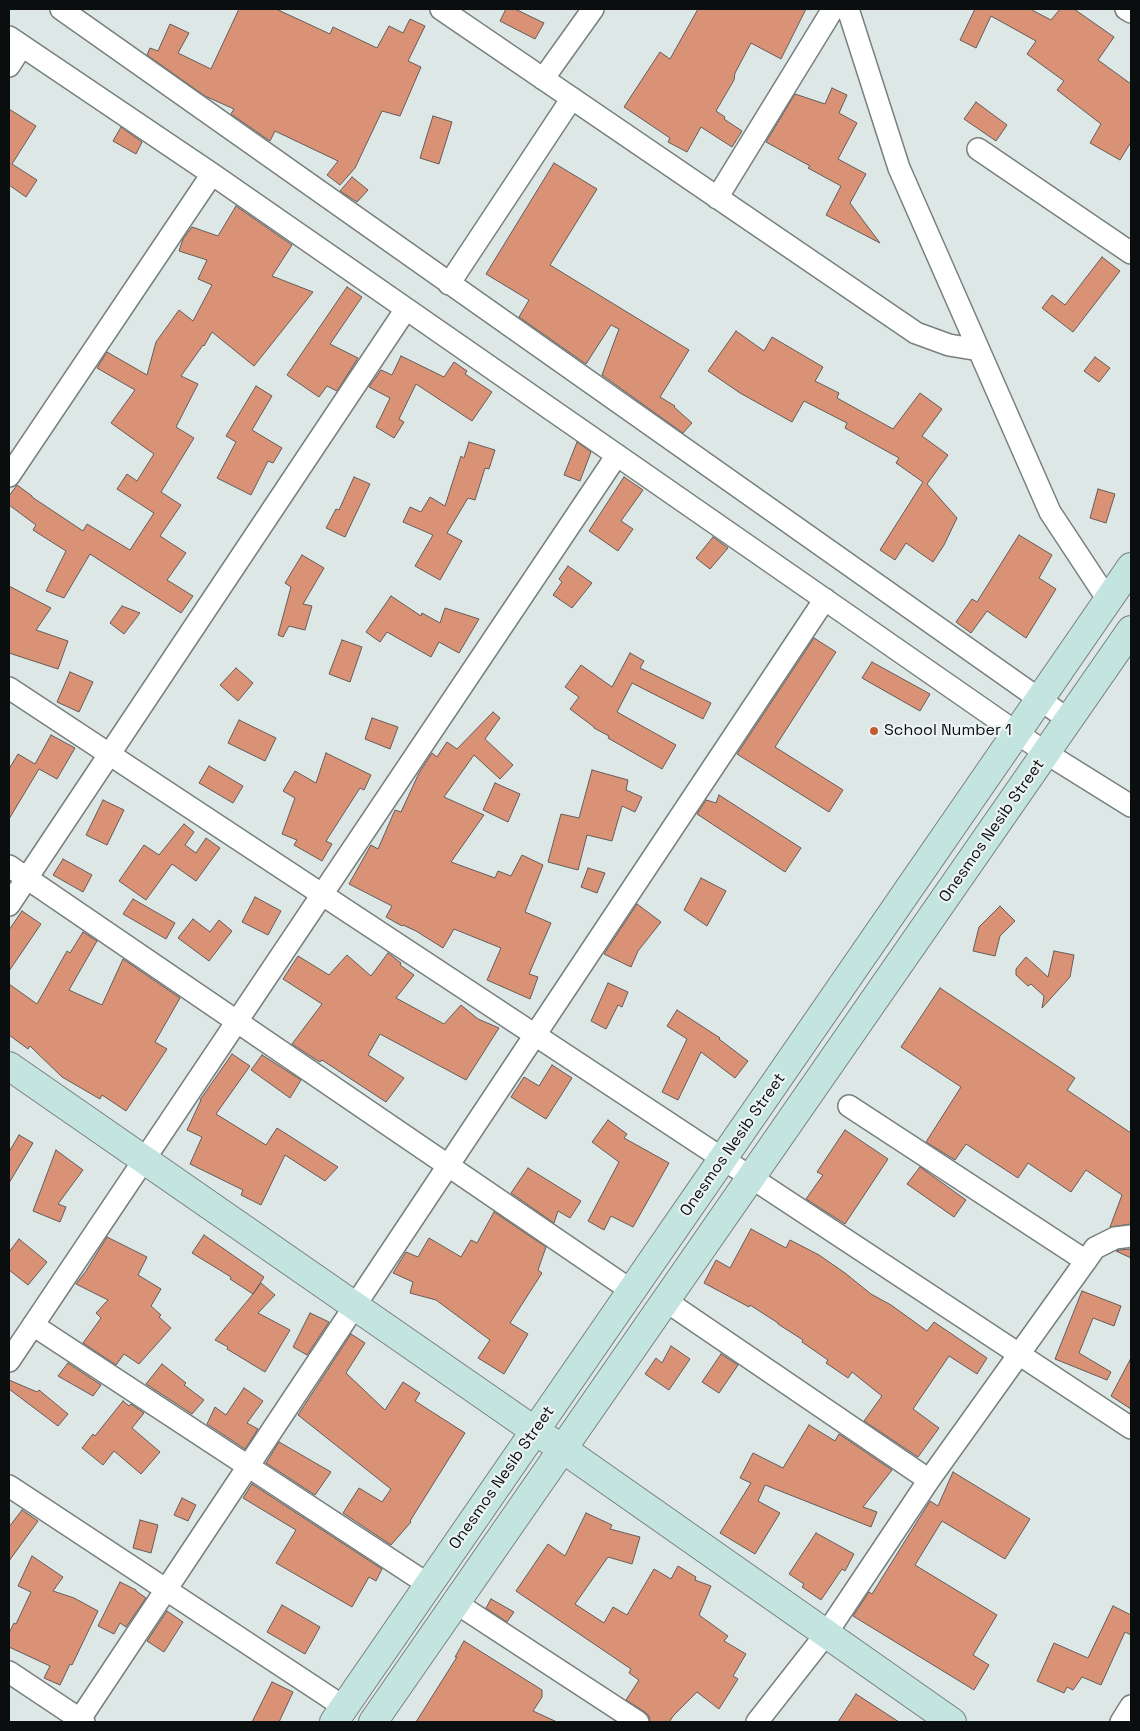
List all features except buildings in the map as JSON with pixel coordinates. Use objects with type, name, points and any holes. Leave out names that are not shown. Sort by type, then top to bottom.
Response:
[{"type":"street","points":[[61,9],[1069,720]]},
{"type":"street","points":[[441,9],[916,334],[949,345],[979,350]]},
{"type":"street","points":[[543,79],[593,9]]},
{"type":"street","points":[[717,198],[833,9]]},
{"type":"street","points":[[848,9],[898,168],[1050,512],[1108,600]]},
{"type":"street","points":[[1126,9],[1131,12]]},
{"type":"street","points":[[9,66],[16,41],[212,174],[1046,753],[1131,806]]},
{"type":"street","points":[[450,284],[572,98]]},
{"type":"street","points":[[978,149],[1131,253]]},
{"type":"street","points":[[9,476],[212,174]]},
{"type":"street","points":[[9,905],[406,309]]},
{"type":"street","points":[[9,1361],[617,455]]},
{"type":"street","name":"Onesmos Nesib Street","points":[[339,1715],[1131,567]]},
{"type":"street","points":[[9,1672],[82,1721],[165,1590],[824,599]]},
{"type":"street","name":"Onesmos Nesib Street","points":[[373,1722],[1131,630]]},
{"type":"street","points":[[9,688],[1131,1428]]},
{"type":"street","points":[[9,866],[632,1291]]},
{"type":"street","points":[[9,1066],[563,1449],[952,1722]]},
{"type":"street","points":[[849,1106],[1086,1261]]},
{"type":"street","points":[[757,1722],[826,1634],[929,1480],[1095,1248],[1115,1238],[1131,1236]]},
{"type":"street","points":[[666,1301],[929,1480]]},
{"type":"street","points":[[33,1325],[429,1585]]},
{"type":"street","points":[[9,1486],[165,1590],[339,1715]]},
{"type":"street","points":[[456,1603],[638,1722]]},
{"type":"street","points":[[1121,1722],[1131,1706]]},
{"type":"place","name":"School Number 1","points":[[874,731]]}]
